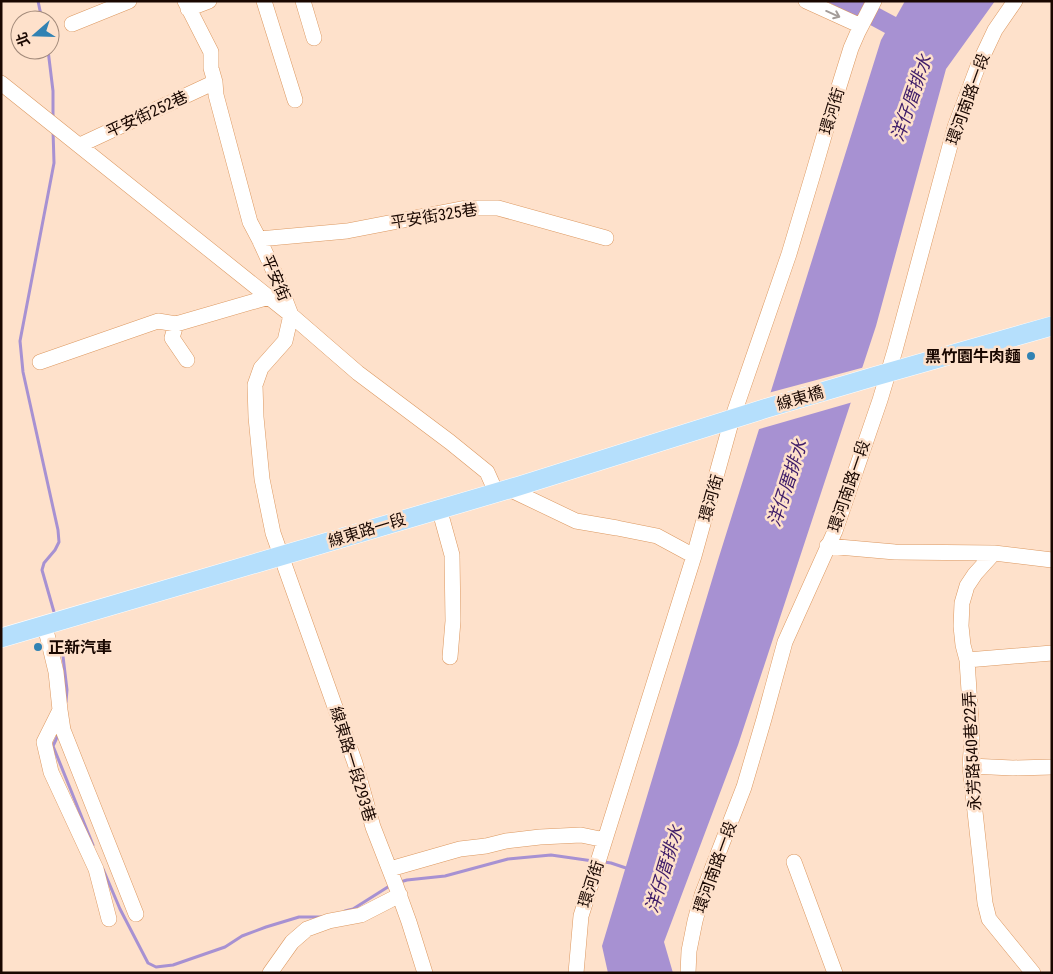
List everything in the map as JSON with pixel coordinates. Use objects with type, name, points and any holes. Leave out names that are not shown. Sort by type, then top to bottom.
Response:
[{"type":"main road","points":[[888,372],[1052,326]]},
{"type":"main road","name":"線東橋","points":[[732,419],[888,372]]},
{"type":"main road","name":"線東路一段","points":[[1,638],[502,490],[732,419]]},
{"type":"street","points":[[72,24],[129,1]]},
{"type":"street","points":[[187,5],[209,1]]},
{"type":"street","points":[[264,1],[295,100]]},
{"type":"street","points":[[303,1],[314,38]]},
{"type":"street","points":[[806,1],[861,26]]},
{"type":"street","name":"環河街","points":[[576,973],[581,916],[694,556],[732,419],[789,254],[851,48],[874,1]]},
{"type":"street","name":"環河南路一段","points":[[688,973],[693,928],[702,895],[744,787],[785,642],[835,531],[880,400],[956,127],[978,66],[995,30],[1015,1]]},
{"type":"street","name":"平安街","points":[[187,5],[211,52],[216,95],[250,222],[283,291],[291,315],[285,341],[261,368],[255,385],[262,479],[273,533],[281,556]]},
{"type":"street","points":[[1,82],[269,297],[358,373],[487,472],[502,490],[576,522],[657,536],[694,556]]},
{"type":"street","name":"平安街252巷","points":[[80,145],[215,82]]},
{"type":"street","name":"平安街325巷","points":[[259,238],[347,231],[466,208],[498,208],[606,238]]},
{"type":"street","points":[[40,362],[158,320],[176,324],[269,297]]},
{"type":"street","points":[[176,324],[172,338],[187,360]]},
{"type":"street","points":[[439,508],[452,555],[453,621],[450,657]]},
{"type":"street","points":[[827,546],[895,552],[994,554],[1052,560]]},
{"type":"street","name":"永芳路540巷22弄","points":[[994,554],[975,574],[967,586],[962,603],[961,626],[963,645],[968,660],[972,737],[970,766],[985,903],[989,919],[1033,973]]},
{"type":"street","name":"線東路一段293巷","points":[[281,556],[355,763],[372,826],[410,922],[424,973]]},
{"type":"street","points":[[45,626],[56,672],[63,730],[136,914]]},
{"type":"street","points":[[968,660],[1052,653]]},
{"type":"street","points":[[60,710],[44,742],[51,772],[96,870],[109,920]]},
{"type":"street","points":[[970,766],[1052,767]]},
{"type":"street","points":[[390,869],[460,849],[506,841],[581,835],[605,840]]},
{"type":"street","points":[[794,862],[835,973]]},
{"type":"street","points":[[270,973],[292,942],[307,929],[329,921],[361,915],[398,890]]},
{"type":"water","name":"洋仔厝排水","points":[[826,1],[866,1],[896,17],[905,1],[995,1],[946,69],[876,326],[738,745],[664,942],[673,973],[608,973],[602,946],[718,560],[881,40],[885,33]]},
{"type":"pier","points":[[865,367],[853,402],[756,430],[768,393]]},
{"type":"waterway","points":[[38,1],[40,10]]},
{"type":"waterway","points":[[49,60],[53,91],[53,119]]},
{"type":"waterway","points":[[53,130],[54,163],[20,341],[23,372],[58,530],[59,542],[44,563],[42,570],[54,612]]},
{"type":"waterway","points":[[62,648],[67,690],[66,702]]},
{"type":"waterway","points":[[59,733],[53,746],[93,845]]},
{"type":"waterway","points":[[400,882],[445,876],[508,859],[551,855],[593,861]]},
{"type":"waterway","points":[[604,862],[629,869]]},
{"type":"waterway","points":[[103,869],[120,909],[148,963],[156,967],[173,965],[225,947],[242,936],[299,917],[322,917]]},
{"type":"waterway","points":[[345,911],[353,909],[391,885]]},
{"type":"place","name":"黑竹園牛肉麵","points":[[1031,356]]},
{"type":"place","name":"正新汽車","points":[[38,647]]}]
